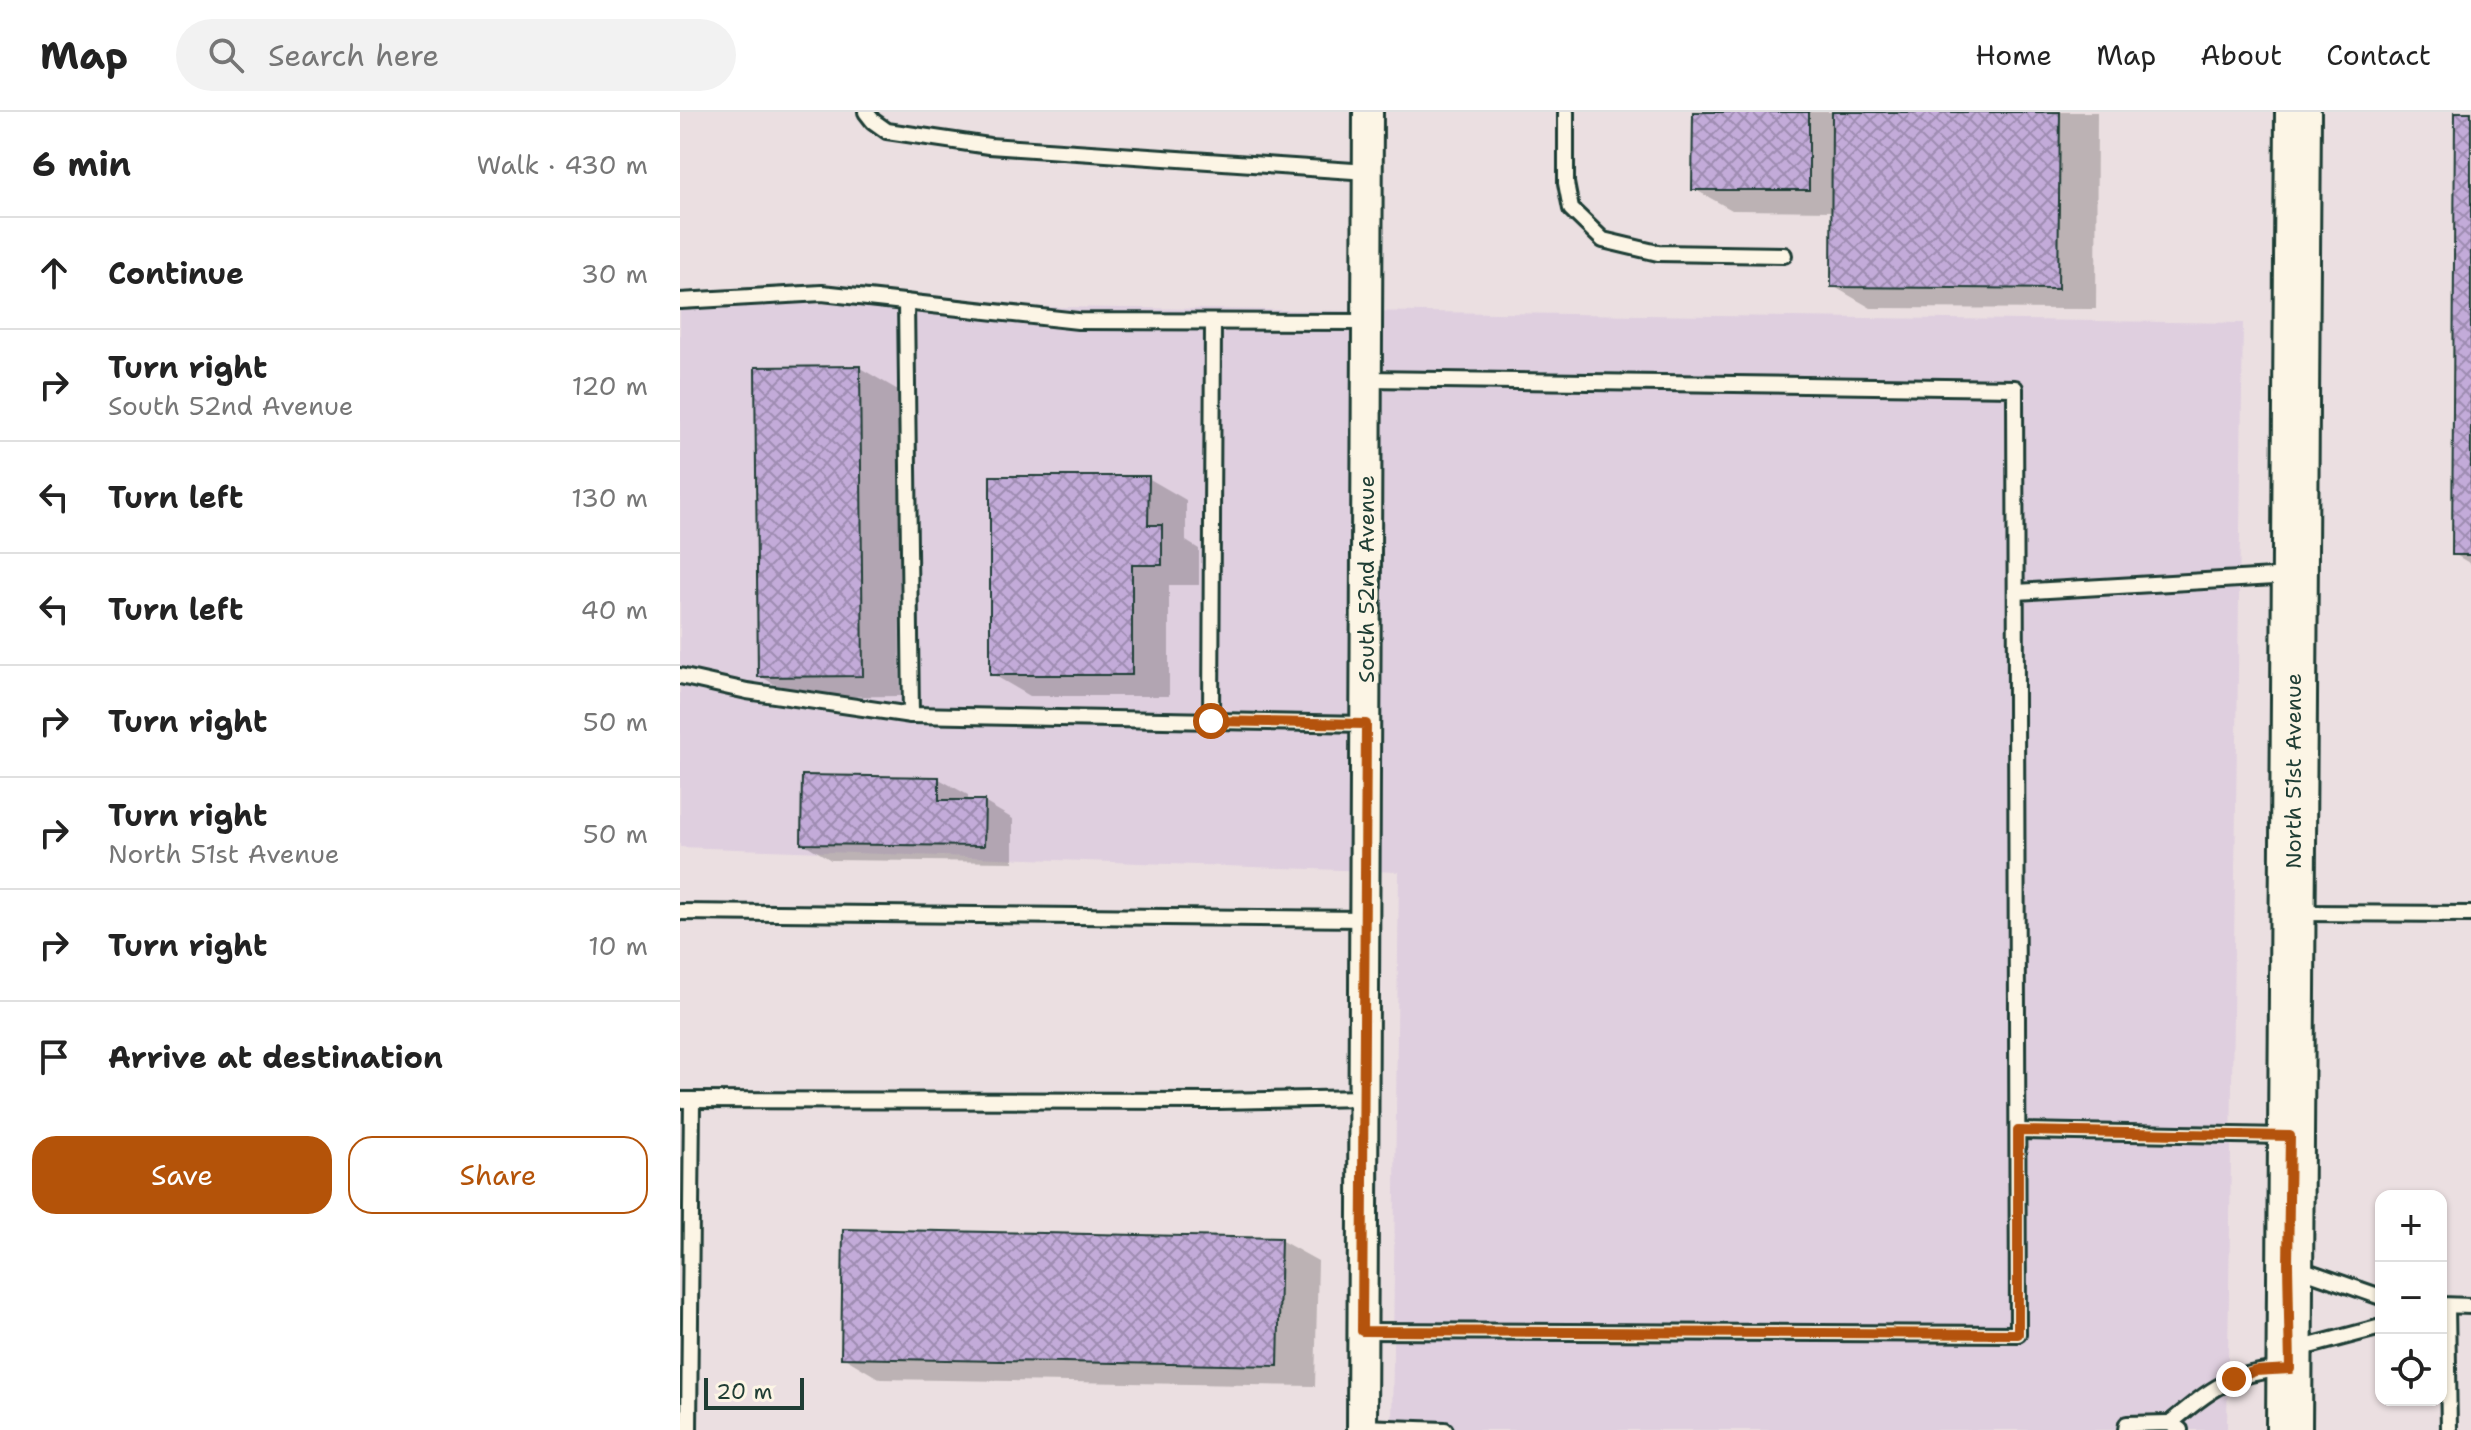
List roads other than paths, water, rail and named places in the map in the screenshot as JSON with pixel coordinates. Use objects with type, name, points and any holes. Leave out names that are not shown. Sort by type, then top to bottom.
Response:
[{"type":"main road","name":"North 51st Avenue","points":[[2289,1430],[2298,112]]},
{"type":"street","name":"South 52nd Avenue","points":[[1362,1428],[1368,112]]},
{"type":"lane","points":[[866,112],[887,131],[989,146],[1368,172]]},
{"type":"lane","points":[[1566,112],[1566,183],[1571,209],[1603,240],[1658,253],[1784,255]]},
{"type":"lane","points":[[680,301],[822,293],[1078,321],[1367,322]]},
{"type":"lane","points":[[906,302],[911,715]]},
{"type":"lane","points":[[1211,721],[1213,322]]},
{"type":"lane","points":[[1362,1331],[2018,1334],[2015,388],[1367,379]]},
{"type":"lane","points":[[2016,592],[2295,576]]},
{"type":"lane","points":[[680,676],[747,691],[911,715],[1366,724]]},
{"type":"lane","points":[[680,912],[1365,919]]},
{"type":"lane","points":[[2292,913],[2471,914]]},
{"type":"lane","points":[[689,1430],[686,1100],[1217,1101],[1364,1098]]},
{"type":"lane","points":[[2018,1131],[2290,1136]]},
{"type":"lane","points":[[2288,1264],[2375,1295]]},
{"type":"lane","points":[[2447,1307],[2471,1306]]},
{"type":"lane","points":[[2126,1430],[2127,1424],[2175,1427],[2209,1390],[2375,1329]]},
{"type":"lane","points":[[2444,1334],[2449,1430]]},
{"type":"lane","points":[[1362,1428],[1445,1430]]}]
